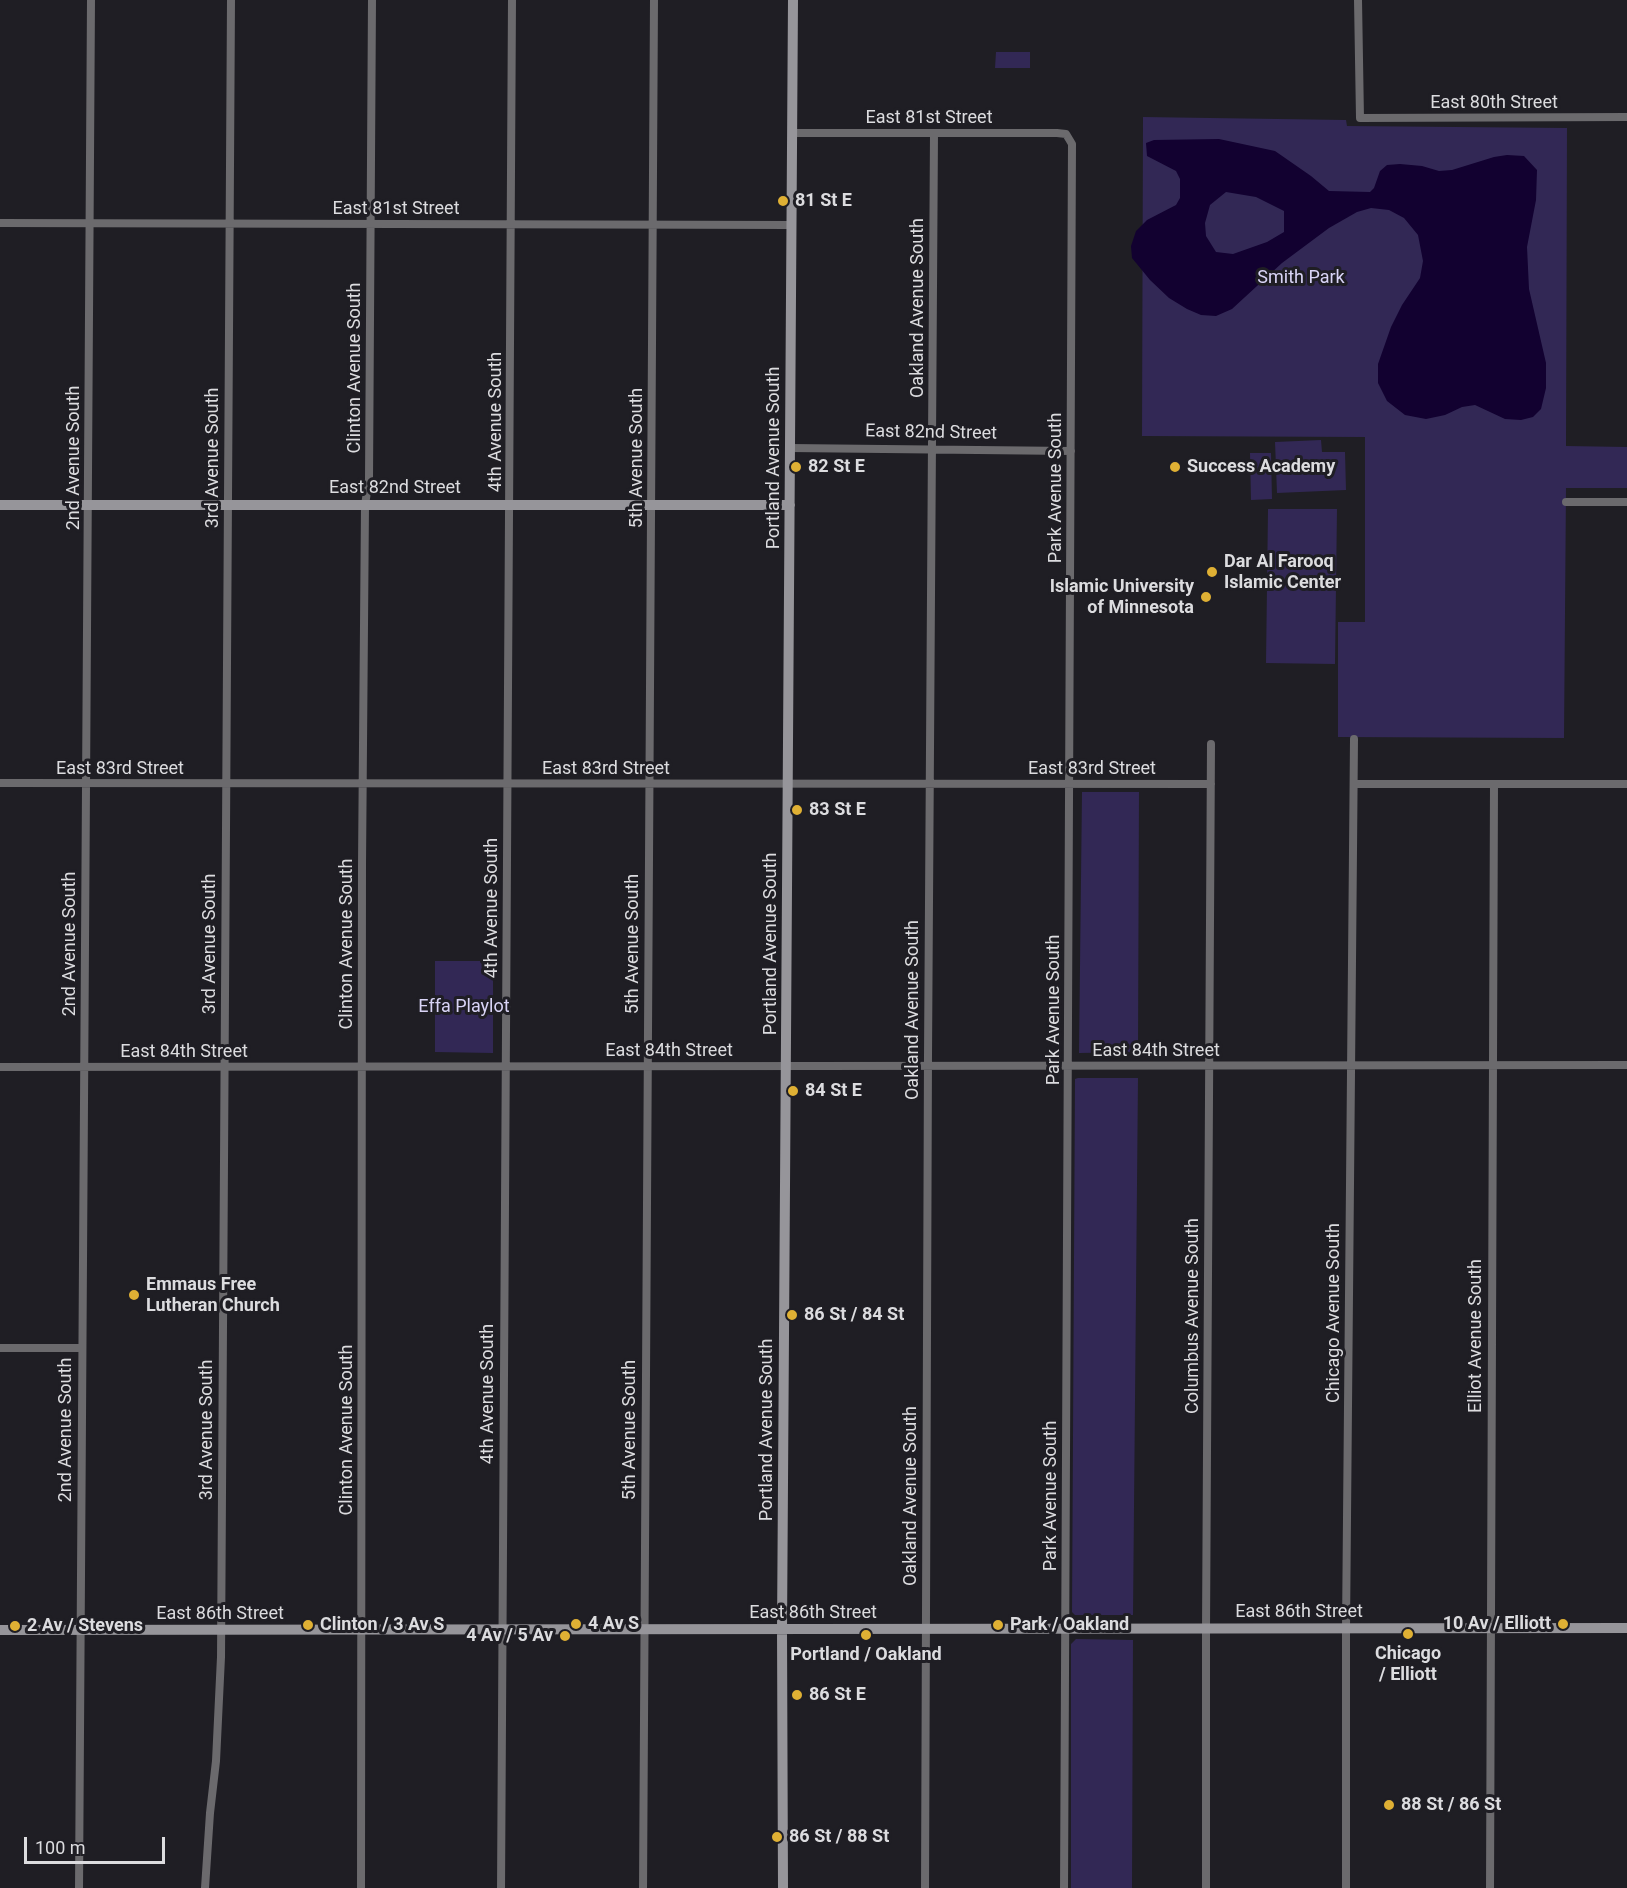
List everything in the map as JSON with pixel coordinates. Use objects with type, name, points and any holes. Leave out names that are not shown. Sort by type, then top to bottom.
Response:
[{"type":"street","name":"2nd Avenue South","points":[[79,1888],[91,0]]},
{"type":"street","name":"3rd Avenue South","points":[[205,1888],[219,1709],[221,1630],[231,0]]},
{"type":"street","name":"Clinton Avenue South","points":[[361,1888],[363,784],[365,505],[369,479],[372,0]]},
{"type":"street","name":"4th Avenue South","points":[[501,1888],[512,0]]},
{"type":"street","name":"5th Avenue South","points":[[643,1888],[654,0]]},
{"type":"street","name":"Portland Avenue South","points":[[783,1888],[782,1630],[793,0]]},
{"type":"street","name":"East 80th Street","points":[[1358,0],[1360,118],[1627,117]]},
{"type":"street","name":"East 81st Street","points":[[792,133],[1066,134]]},
{"type":"street","name":"Oakland Avenue South","points":[[925,1888],[934,133]]},
{"type":"street","name":"Park Avenue South","points":[[1064,1888],[1072,152],[1072,144],[1066,134]]},
{"type":"street","name":"East 81st Street","points":[[0,223],[791,225]]},
{"type":"street","name":"East 82nd Street","points":[[790,448],[1071,451]]},
{"type":"street","points":[[1566,502],[1627,502]]},
{"type":"street","name":"East 82nd Street","points":[[0,505],[790,505]]},
{"type":"street","name":"Chicago Avenue South","points":[[1346,1888],[1346,1629],[1354,739]]},
{"type":"street","name":"Columbus Avenue South","points":[[1206,1888],[1211,744]]},
{"type":"street","name":"East 83rd Street","points":[[0,783],[1212,784]]},
{"type":"street","points":[[1354,784],[1627,784]]},
{"type":"street","name":"Elliot Avenue South","points":[[1490,1888],[1494,784]]},
{"type":"street","name":"East 84th Street","points":[[0,1067],[1627,1065]]},
{"type":"street","points":[[0,1348],[82,1348]]},
{"type":"street","name":"East 86th Street","points":[[0,1630],[1627,1628]]},
{"type":"green space","points":[[996,52],[1030,52],[1030,68],[995,68]]},
{"type":"green space","name":"Smith Park","points":[[1143,117],[1346,120],[1347,126],[1567,128],[1566,446],[1627,447],[1627,488],[1566,488],[1564,738],[1338,737],[1338,622],[1365,622],[1365,437],[1142,436]]},
{"type":"green space","points":[[1321,440],[1322,452],[1345,452],[1346,490],[1277,493],[1275,442]]},
{"type":"green space","points":[[1250,453],[1271,453],[1272,499],[1251,500]]},
{"type":"green space","points":[[1268,509],[1337,509],[1335,664],[1266,663]]},
{"type":"green space","points":[[1082,792],[1139,792],[1138,1052],[1079,1053]]},
{"type":"green space","name":"Effa Playlot","points":[[435,961],[493,961],[493,1053],[435,1052]]},
{"type":"green space","points":[[1138,1078],[1133,1615],[1075,1615],[1072,1612],[1075,1079]]},
{"type":"green space","points":[[1076,1639],[1133,1640],[1132,1888],[1071,1888],[1071,1644]]},
{"type":"shaded area","points":[[1219,139],[1275,151],[1329,191],[1370,192],[1374,188],[1380,171],[1387,165],[1422,166],[1439,171],[1452,170],[1494,157],[1524,156],[1537,170],[1536,200],[1527,247],[1529,289],[1546,363],[1546,388],[1541,409],[1533,417],[1521,420],[1505,419],[1475,405],[1426,419],[1405,415],[1387,401],[1378,383],[1378,364],[1391,327],[1420,278],[1423,261],[1418,235],[1404,218],[1389,210],[1371,208],[1357,212],[1329,228],[1282,263],[1232,309],[1216,316],[1201,315],[1169,298],[1132,258],[1131,246],[1136,231],[1147,220],[1176,205],[1180,198],[1180,179],[1176,171],[1147,156],[1146,143],[1154,140]],"holes":[[[1226,192],[1256,197],[1284,211],[1284,232],[1267,242],[1233,254],[1216,252],[1206,236],[1205,223],[1210,205]]]},
{"type":"place","name":"81 St E","points":[[783,201]]},
{"type":"place","name":"82 St E","points":[[796,467]]},
{"type":"place","name":"Success Academy","points":[[1175,467]]},
{"type":"place","name":"Dar Al Farooq Islamic Center","points":[[1212,572]]},
{"type":"place","name":"Islamic University of Minnesota","points":[[1206,597]]},
{"type":"place","name":"83 St E","points":[[797,810]]},
{"type":"place","name":"84 St E","points":[[793,1091]]},
{"type":"place","name":"Emmaus Free Lutheran Church","points":[[134,1295]]},
{"type":"place","name":"86 St / 84 St","points":[[792,1315]]},
{"type":"place","name":"4 Av S","points":[[576,1624]]},
{"type":"place","name":"10 Av / Elliott","points":[[1563,1624]]},
{"type":"place","name":"Clinton / 3 Av S","points":[[308,1625]]},
{"type":"place","name":"Park / Oakland","points":[[998,1625]]},
{"type":"place","name":"2 Av / Stevens","points":[[15,1626]]},
{"type":"place","name":"Chicago / Elliott","points":[[1408,1634]]},
{"type":"place","name":"Portland / Oakland","points":[[866,1635]]},
{"type":"place","name":"4 Av / 5 Av","points":[[565,1636]]},
{"type":"place","name":"86 St E","points":[[797,1695]]},
{"type":"place","name":"88 St / 86 St","points":[[1389,1805]]},
{"type":"place","name":"86 St / 88 St","points":[[777,1837]]}]
